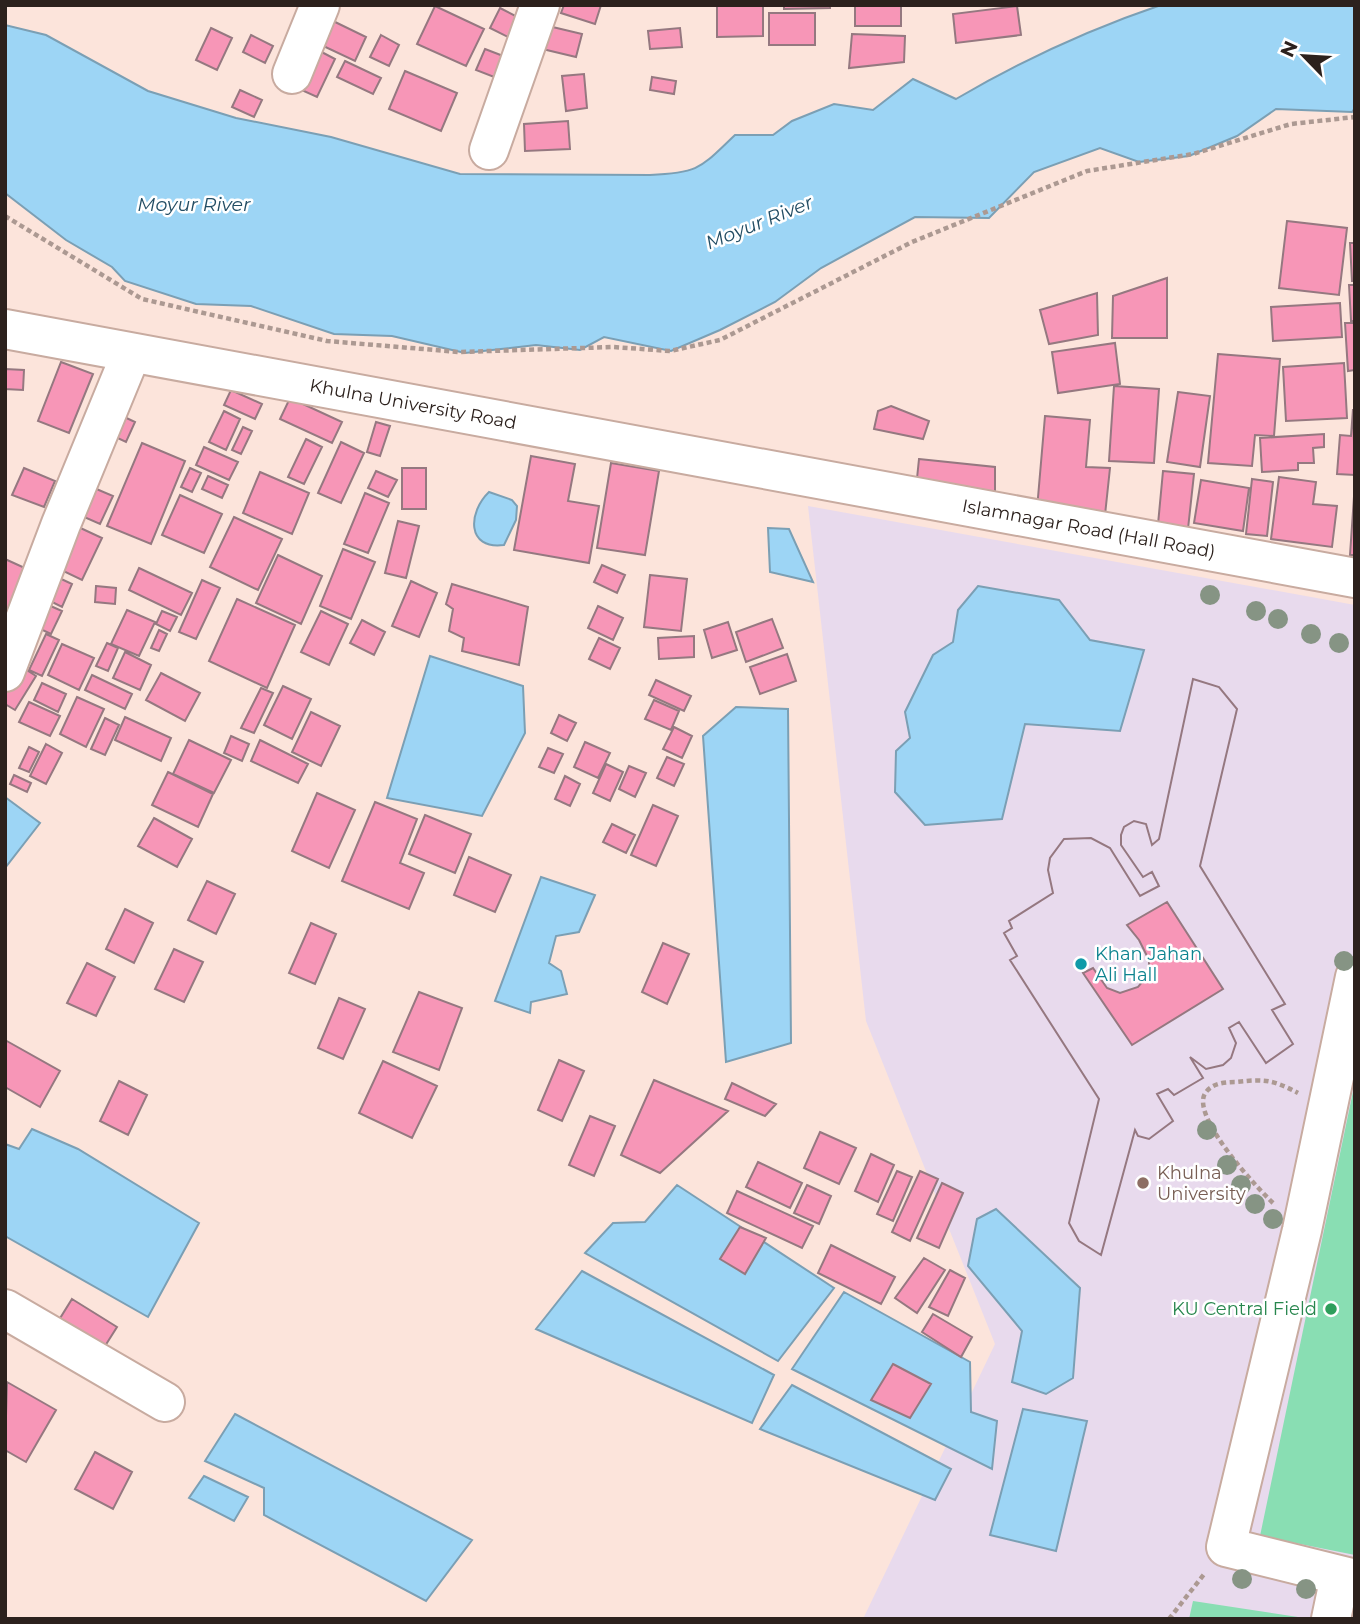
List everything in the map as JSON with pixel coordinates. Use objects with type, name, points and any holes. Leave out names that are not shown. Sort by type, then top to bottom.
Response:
[{"type":"street","points":[[292,74],[320,5]]},
{"type":"street","points":[[488,150],[540,5]]},
{"type":"street","name":"Khulna University Road","points":[[5,329],[822,479]]},
{"type":"street","points":[[5,672],[61,524],[131,354]]},
{"type":"street","name":"Islamnagar Road (Hall Road)","points":[[822,479],[1355,578]]},
{"type":"street","points":[[1331,1619],[1348,1578],[1226,1547],[1301,1230],[1355,977]]},
{"type":"street","points":[[5,1310],[165,1402]]},
{"type":"path","points":[[5,216],[142,299],[327,341],[458,352],[613,347],[670,351],[720,340],[912,242],[1087,171],[1193,154],[1291,124],[1355,117]]},
{"type":"path","points":[[1301,1230],[1247,1177],[1208,1119],[1203,1101],[1206,1092],[1217,1085],[1252,1078],[1278,1083],[1310,1100],[1329,1103]]},
{"type":"path","points":[[1172,1617],[1226,1547]]},
{"type":"shaded area","name":"Khulna University","points":[[808,506],[1355,605],[1355,1619],[863,1619],[995,1344],[866,1021]]},
{"type":"green space","name":"KU Central Field","points":[[1355,1082],[1355,1555],[1260,1536]]},
{"type":"green space","points":[[1193,1601],[1311,1619],[1189,1619]]},
{"type":"water","name":"Moyur River","points":[[1161,5],[1355,5],[1355,108],[1352,112],[1276,109],[1237,136],[1189,156],[1139,162],[1100,148],[1034,172],[989,218],[915,217],[821,268],[775,302],[671,351],[604,337],[580,350],[536,345],[465,353],[392,336],[334,334],[251,306],[196,304],[125,281],[112,267],[66,240],[5,193],[5,25],[46,35],[148,91],[236,118],[331,137],[460,174],[650,175],[679,173],[698,167],[735,135],[773,135],[792,121],[834,104],[873,110],[913,79],[956,99],[1056,47]]},
{"type":"water","points":[[489,492],[512,500],[517,506],[516,520],[504,545],[483,542],[474,528],[477,509]]},
{"type":"water","points":[[768,528],[789,529],[813,582],[770,572]]},
{"type":"water","points":[[978,586],[1059,600],[1090,640],[1144,650],[1120,731],[1025,724],[1002,819],[925,825],[895,792],[896,751],[910,738],[905,712],[933,655],[953,642],[958,610]]},
{"type":"water","points":[[430,656],[523,686],[525,733],[482,816],[387,798]]},
{"type":"water","points":[[736,707],[788,709],[791,1043],[726,1062],[703,736]]},
{"type":"water","points":[[5,797],[40,823],[5,868]]},
{"type":"water","points":[[541,877],[595,895],[579,932],[556,936],[549,963],[561,971],[567,994],[531,1002],[530,1013],[495,1001]]},
{"type":"water","points":[[32,1129],[78,1149],[199,1223],[148,1317],[5,1236],[5,1144],[19,1149]]},
{"type":"water","points":[[677,1185],[834,1288],[778,1361],[585,1253],[613,1223],[645,1222]]},
{"type":"water","points":[[996,1209],[1080,1288],[1073,1378],[1046,1394],[1012,1382],[1022,1331],[968,1266],[977,1219]]},
{"type":"water","points":[[582,1271],[774,1375],[752,1423],[536,1329]]},
{"type":"water","points":[[844,1292],[970,1362],[971,1412],[997,1421],[992,1469],[792,1369]]},
{"type":"water","points":[[792,1385],[951,1469],[935,1500],[760,1429]]},
{"type":"water","points":[[1023,1409],[1087,1421],[1056,1551],[990,1535]]},
{"type":"water","points":[[235,1414],[472,1540],[426,1601],[264,1515],[264,1488],[205,1461]]},
{"type":"water","points":[[204,1476],[248,1497],[234,1521],[189,1498]]},
{"type":"building","points":[[564,5],[601,5],[595,24],[561,13]]},
{"type":"building","points":[[717,5],[763,5],[763,36],[717,37]]},
{"type":"building","points":[[784,5],[830,5],[830,8],[784,9]]},
{"type":"building","points":[[855,5],[901,5],[901,26],[855,26]]},
{"type":"building","points":[[435,6],[484,29],[466,66],[417,44]]},
{"type":"building","points":[[1017,6],[1021,35],[956,43],[953,14]]},
{"type":"building","points":[[500,8],[529,23],[520,43],[490,28]]},
{"type":"building","points":[[769,13],[815,13],[815,45],[769,45]]},
{"type":"building","points":[[331,20],[366,37],[355,61],[319,44]]},
{"type":"building","points":[[540,24],[582,34],[576,57],[534,47]]},
{"type":"building","points":[[211,28],[232,38],[217,70],[196,60]]},
{"type":"building","points":[[680,28],[682,47],[650,49],[648,31]]},
{"type":"building","points":[[852,34],[905,36],[904,62],[849,68]]},
{"type":"building","points":[[251,35],[273,46],[265,63],[243,52]]},
{"type":"building","points":[[381,35],[399,45],[389,66],[370,57]]},
{"type":"building","points":[[314,48],[335,59],[317,97],[295,87]]},
{"type":"building","points":[[485,49],[516,61],[507,82],[476,70]]},
{"type":"building","points":[[345,61],[381,78],[373,94],[337,77]]},
{"type":"building","points":[[405,71],[457,93],[441,131],[389,109]]},
{"type":"building","points":[[584,74],[587,108],[566,111],[562,76]]},
{"type":"building","points":[[652,77],[676,81],[674,94],[650,90]]},
{"type":"building","points":[[240,90],[262,100],[254,117],[232,107]]},
{"type":"building","points":[[568,121],[570,149],[525,151],[524,124]]},
{"type":"building","points":[[1287,221],[1347,228],[1339,295],[1279,288]]},
{"type":"building","points":[[1350,243],[1355,243],[1355,281],[1352,281]]},
{"type":"building","points":[[1167,278],[1167,338],[1112,338],[1113,296]]},
{"type":"building","points":[[1349,285],[1355,285],[1355,321],[1351,321]]},
{"type":"building","points":[[1097,293],[1098,335],[1049,344],[1040,310]]},
{"type":"building","points":[[1340,303],[1342,337],[1273,341],[1271,307]]},
{"type":"building","points":[[1345,323],[1355,323],[1355,370],[1348,371]]},
{"type":"building","points":[[1115,343],[1120,384],[1058,393],[1052,352]]},
{"type":"building","points":[[1218,354],[1280,359],[1274,436],[1255,435],[1252,466],[1208,463]]},
{"type":"building","points":[[61,362],[93,374],[69,433],[38,421]]},
{"type":"building","points":[[1344,363],[1347,418],[1286,421],[1283,367]]},
{"type":"building","points":[[5,369],[24,370],[23,390],[5,389]]},
{"type":"building","points":[[1114,386],[1159,389],[1154,463],[1109,461]]},
{"type":"building","points":[[231,390],[262,404],[255,419],[224,405]]},
{"type":"building","points":[[1178,392],[1210,396],[1200,467],[1167,462]]},
{"type":"building","points":[[290,398],[342,422],[332,443],[280,419]]},
{"type":"building","points":[[891,406],[929,421],[923,439],[874,429],[878,411]]},
{"type":"building","points":[[1353,409],[1355,475],[1337,474],[1340,435],[1351,436]]},
{"type":"building","points":[[224,411],[240,419],[226,450],[209,442]]},
{"type":"building","points":[[118,414],[135,422],[126,442],[109,434]]},
{"type":"building","points":[[1045,416],[1090,420],[1086,467],[1110,468],[1105,515],[1037,509]]},
{"type":"building","points":[[376,422],[390,426],[380,456],[367,452]]},
{"type":"building","points":[[243,427],[252,431],[241,454],[232,450]]},
{"type":"building","points":[[1324,434],[1324,447],[1313,448],[1314,463],[1298,463],[1298,470],[1262,472],[1260,438]]},
{"type":"building","points":[[306,439],[322,447],[304,484],[288,477]]},
{"type":"building","points":[[341,442],[364,453],[341,503],[318,493]]},
{"type":"building","points":[[142,443],[185,461],[151,544],[107,526]]},
{"type":"building","points":[[204,447],[238,462],[229,480],[196,465]]},
{"type":"building","points":[[531,456],[575,464],[568,501],[599,506],[589,563],[514,550]]},
{"type":"building","points":[[919,459],[995,467],[995,497],[916,488]]},
{"type":"building","points":[[611,463],[659,471],[645,555],[597,548]]},
{"type":"building","points":[[24,468],[55,481],[44,507],[12,495]]},
{"type":"building","points":[[190,468],[201,473],[192,492],[181,487]]},
{"type":"building","points":[[402,468],[426,468],[426,509],[402,509]]},
{"type":"building","points":[[376,471],[397,480],[388,497],[368,488]]},
{"type":"building","points":[[1163,471],[1194,474],[1187,538],[1157,535]]},
{"type":"building","points":[[260,472],[309,493],[292,534],[243,513]]},
{"type":"building","points":[[208,476],[228,485],[222,498],[202,489]]},
{"type":"building","points":[[1279,477],[1316,482],[1313,504],[1337,506],[1332,547],[1271,539]]},
{"type":"building","points":[[1252,479],[1273,482],[1267,536],[1246,534]]},
{"type":"building","points":[[1201,480],[1249,488],[1243,531],[1194,523]]},
{"type":"building","points":[[1355,482],[1355,555],[1350,555]]},
{"type":"building","points":[[87,485],[113,496],[100,524],[75,513]]},
{"type":"building","points":[[365,493],[389,503],[368,553],[344,544]]},
{"type":"building","points":[[180,495],[222,514],[204,553],[162,535]]},
{"type":"building","points":[[234,517],[282,539],[258,590],[210,567]]},
{"type":"building","points":[[398,521],[419,526],[406,578],[385,573]]},
{"type":"building","points":[[74,525],[102,538],[82,580],[55,567]]},
{"type":"building","points":[[343,549],[375,562],[351,619],[320,606]]},
{"type":"building","points":[[278,555],[322,576],[301,624],[256,603]]},
{"type":"building","points":[[5,559],[27,569],[7,611],[5,610]]},
{"type":"building","points":[[602,565],[625,575],[617,593],[594,582]]},
{"type":"building","points":[[139,568],[192,593],[181,615],[129,590]]},
{"type":"building","points":[[650,575],[687,579],[681,631],[644,627]]},
{"type":"building","points":[[57,577],[72,584],[62,607],[46,599]]},
{"type":"building","points":[[202,580],[220,588],[196,639],[179,632]]},
{"type":"building","points":[[411,581],[437,593],[419,637],[392,626]]},
{"type":"building","points":[[452,584],[528,607],[519,665],[462,651],[464,638],[449,631],[453,609],[446,604]]},
{"type":"building","points":[[96,586],[116,588],[115,604],[95,602]]},
{"type":"building","points":[[237,599],[295,625],[267,688],[209,661]]},
{"type":"building","points":[[46,604],[62,611],[51,634],[36,627]]},
{"type":"building","points":[[598,606],[623,618],[613,640],[588,628]]},
{"type":"building","points":[[127,610],[155,622],[139,656],[111,644]]},
{"type":"building","points":[[162,611],[177,617],[170,631],[156,624]]},
{"type":"building","points":[[321,611],[348,624],[329,665],[301,652]]},
{"type":"building","points":[[772,619],[783,648],[746,662],[736,632]]},
{"type":"building","points":[[362,620],[385,632],[374,655],[350,643]]},
{"type":"building","points":[[728,622],[737,650],[712,658],[704,630]]},
{"type":"building","points":[[159,630],[167,634],[159,651],[151,648]]},
{"type":"building","points":[[46,634],[59,640],[42,676],[29,670]]},
{"type":"building","points":[[694,636],[694,657],[659,659],[658,638]]},
{"type":"building","points":[[599,638],[620,648],[610,669],[589,659]]},
{"type":"building","points":[[107,643],[118,648],[108,671],[96,666]]},
{"type":"building","points":[[62,644],[94,658],[79,690],[48,675]]},
{"type":"building","points":[[125,652],[151,665],[140,690],[113,678]]},
{"type":"building","points":[[787,654],[796,681],[760,694],[750,667]]},
{"type":"building","points":[[14,662],[36,676],[15,710],[5,704],[5,676]]},
{"type":"building","points":[[161,673],[200,693],[185,721],[146,700]]},
{"type":"building","points":[[92,675],[132,694],[125,709],[85,690]]},
{"type":"building","name":"Khan Jahan Ali Hall","points":[[1193,679],[1219,687],[1237,709],[1200,866],[1285,1004],[1272,1010],[1293,1044],[1266,1063],[1239,1022],[1229,1028],[1236,1043],[1231,1058],[1223,1065],[1206,1069],[1190,1057],[1203,1078],[1174,1095],[1168,1089],[1157,1094],[1173,1121],[1149,1139],[1138,1136],[1135,1130],[1101,1255],[1079,1241],[1069,1223],[1099,1099],[1010,960],[1017,956],[1004,933],[1012,928],[1009,921],[1053,893],[1048,870],[1050,858],[1064,839],[1091,838],[1110,848],[1140,896],[1159,886],[1152,872],[1143,877],[1121,845],[1121,835],[1124,827],[1134,821],[1146,824],[1152,845],[1159,839]],"holes":[[[1167,902],[1223,989],[1132,1045],[1083,973],[1093,968],[1107,988],[1120,993],[1138,987],[1149,974],[1149,960],[1139,940],[1127,925]]]},
{"type":"building","name":"Khan Jahan Ali Hall","points":[[1193,679],[1219,687],[1237,709],[1200,866],[1285,1004],[1272,1010],[1293,1044],[1266,1063],[1239,1022],[1229,1028],[1236,1043],[1231,1058],[1223,1065],[1206,1069],[1190,1057],[1203,1078],[1174,1095],[1168,1089],[1157,1094],[1173,1121],[1149,1139],[1138,1136],[1135,1130],[1101,1255],[1079,1241],[1069,1223],[1099,1099],[1010,960],[1017,956],[1004,933],[1012,928],[1009,921],[1053,893],[1048,870],[1050,858],[1064,839],[1091,838],[1110,848],[1140,896],[1159,886],[1152,872],[1143,877],[1121,845],[1121,835],[1124,827],[1134,821],[1146,824],[1152,845],[1159,839]]},
{"type":"building","points":[[656,680],[691,696],[684,711],[649,695]]},
{"type":"building","points":[[42,683],[66,694],[58,712],[34,700]]},
{"type":"building","points":[[283,686],[311,699],[292,739],[264,725]]},
{"type":"building","points":[[261,688],[273,693],[254,733],[241,728]]},
{"type":"building","points":[[77,697],[104,709],[86,747],[60,734]]},
{"type":"building","points":[[654,700],[679,711],[671,730],[645,719]]},
{"type":"building","points":[[29,702],[60,716],[50,736],[19,722]]},
{"type":"building","points":[[311,712],[340,726],[321,766],[292,752]]},
{"type":"building","points":[[559,715],[576,723],[567,741],[551,733]]},
{"type":"building","points":[[125,717],[171,738],[161,761],[115,740]]},
{"type":"building","points":[[105,718],[119,725],[105,755],[91,749]]},
{"type":"building","points":[[674,727],[692,736],[682,758],[663,749]]},
{"type":"building","points":[[231,736],[249,744],[242,761],[224,753]]},
{"type":"building","points":[[189,740],[231,760],[214,793],[173,774]]},
{"type":"building","points":[[260,740],[308,764],[298,783],[251,761]]},
{"type":"building","points":[[585,742],[610,753],[598,778],[574,767]]},
{"type":"building","points":[[46,744],[62,753],[46,784],[30,776]]},
{"type":"building","points":[[29,747],[39,752],[29,772],[19,768]]},
{"type":"building","points":[[548,748],[563,754],[554,773],[539,767]]},
{"type":"building","points":[[667,757],[684,764],[674,786],[657,778]]},
{"type":"building","points":[[606,764],[623,772],[610,801],[593,793]]},
{"type":"building","points":[[629,766],[646,773],[635,797],[619,789]]},
{"type":"building","points":[[168,772],[213,794],[198,827],[152,805]]},
{"type":"building","points":[[14,775],[31,783],[27,792],[10,784]]},
{"type":"building","points":[[565,776],[580,784],[570,806],[555,799]]},
{"type":"building","points":[[317,793],[355,810],[329,868],[292,851]]},
{"type":"building","points":[[375,802],[417,819],[400,863],[424,873],[409,909],[342,881]]},
{"type":"building","points":[[653,805],[678,816],[656,866],[631,855]]},
{"type":"building","points":[[425,815],[471,834],[455,873],[409,854]]},
{"type":"building","points":[[154,818],[192,839],[177,867],[138,846]]},
{"type":"building","points":[[612,824],[635,835],[626,853],[603,842]]},
{"type":"building","points":[[469,857],[511,875],[495,912],[454,895]]},
{"type":"building","points":[[207,881],[235,894],[216,934],[188,920]]},
{"type":"building","points":[[125,909],[153,923],[134,963],[106,949]]},
{"type":"building","points":[[311,923],[336,934],[315,984],[289,973]]},
{"type":"building","points":[[663,943],[689,954],[667,1004],[642,992]]},
{"type":"building","points":[[174,949],[203,962],[184,1002],[155,989]]},
{"type":"building","points":[[87,963],[115,977],[96,1016],[67,1003]]},
{"type":"building","points":[[419,992],[462,1008],[439,1070],[393,1052]]},
{"type":"building","points":[[339,998],[365,1009],[343,1059],[318,1048]]},
{"type":"building","points":[[5,1040],[60,1071],[40,1107],[5,1087]]},
{"type":"building","points":[[559,1060],[584,1071],[562,1121],[538,1110]]},
{"type":"building","points":[[383,1061],[437,1086],[412,1138],[359,1113]]},
{"type":"building","points":[[654,1080],[728,1111],[660,1173],[621,1155]]},
{"type":"building","points":[[119,1081],[147,1095],[128,1135],[100,1121]]},
{"type":"building","points":[[732,1083],[776,1104],[765,1116],[725,1099]]},
{"type":"building","points":[[590,1116],[615,1126],[594,1176],[569,1165]]},
{"type":"building","points":[[820,1132],[856,1148],[839,1184],[804,1168]]},
{"type":"building","points":[[871,1154],[894,1165],[878,1202],[855,1191]]},
{"type":"building","points":[[758,1162],[802,1183],[790,1208],[746,1187]]},
{"type":"building","points":[[897,1171],[912,1177],[893,1221],[877,1214]]},
{"type":"building","points":[[920,1171],[938,1179],[910,1241],[892,1232]]},
{"type":"building","points":[[942,1183],[963,1193],[939,1248],[917,1238]]},
{"type":"building","points":[[807,1185],[831,1196],[819,1224],[794,1213]]},
{"type":"building","points":[[737,1191],[813,1226],[802,1248],[727,1213]]},
{"type":"building","points":[[740,1227],[766,1238],[745,1274],[720,1259]]},
{"type":"building","points":[[831,1245],[895,1277],[881,1304],[818,1273]]},
{"type":"building","points":[[924,1258],[945,1270],[917,1313],[895,1298]]},
{"type":"building","points":[[950,1270],[965,1278],[948,1316],[929,1307]]},
{"type":"building","points":[[72,1299],[117,1327],[100,1354],[54,1328]]},
{"type":"building","points":[[933,1314],[972,1337],[961,1357],[922,1332]]},
{"type":"building","points":[[893,1364],[931,1384],[910,1418],[871,1400]]},
{"type":"building","points":[[7,1382],[56,1410],[26,1462],[5,1450]]},
{"type":"building","points":[[95,1452],[132,1472],[113,1509],[75,1489]]},
{"type":"place","name":"Khan Jahan Ali Hall","points":[[1081,964]]},
{"type":"place","name":"Khulna University","points":[[1143,1183]]},
{"type":"place","name":"KU Central Field","points":[[1331,1309]]}]
